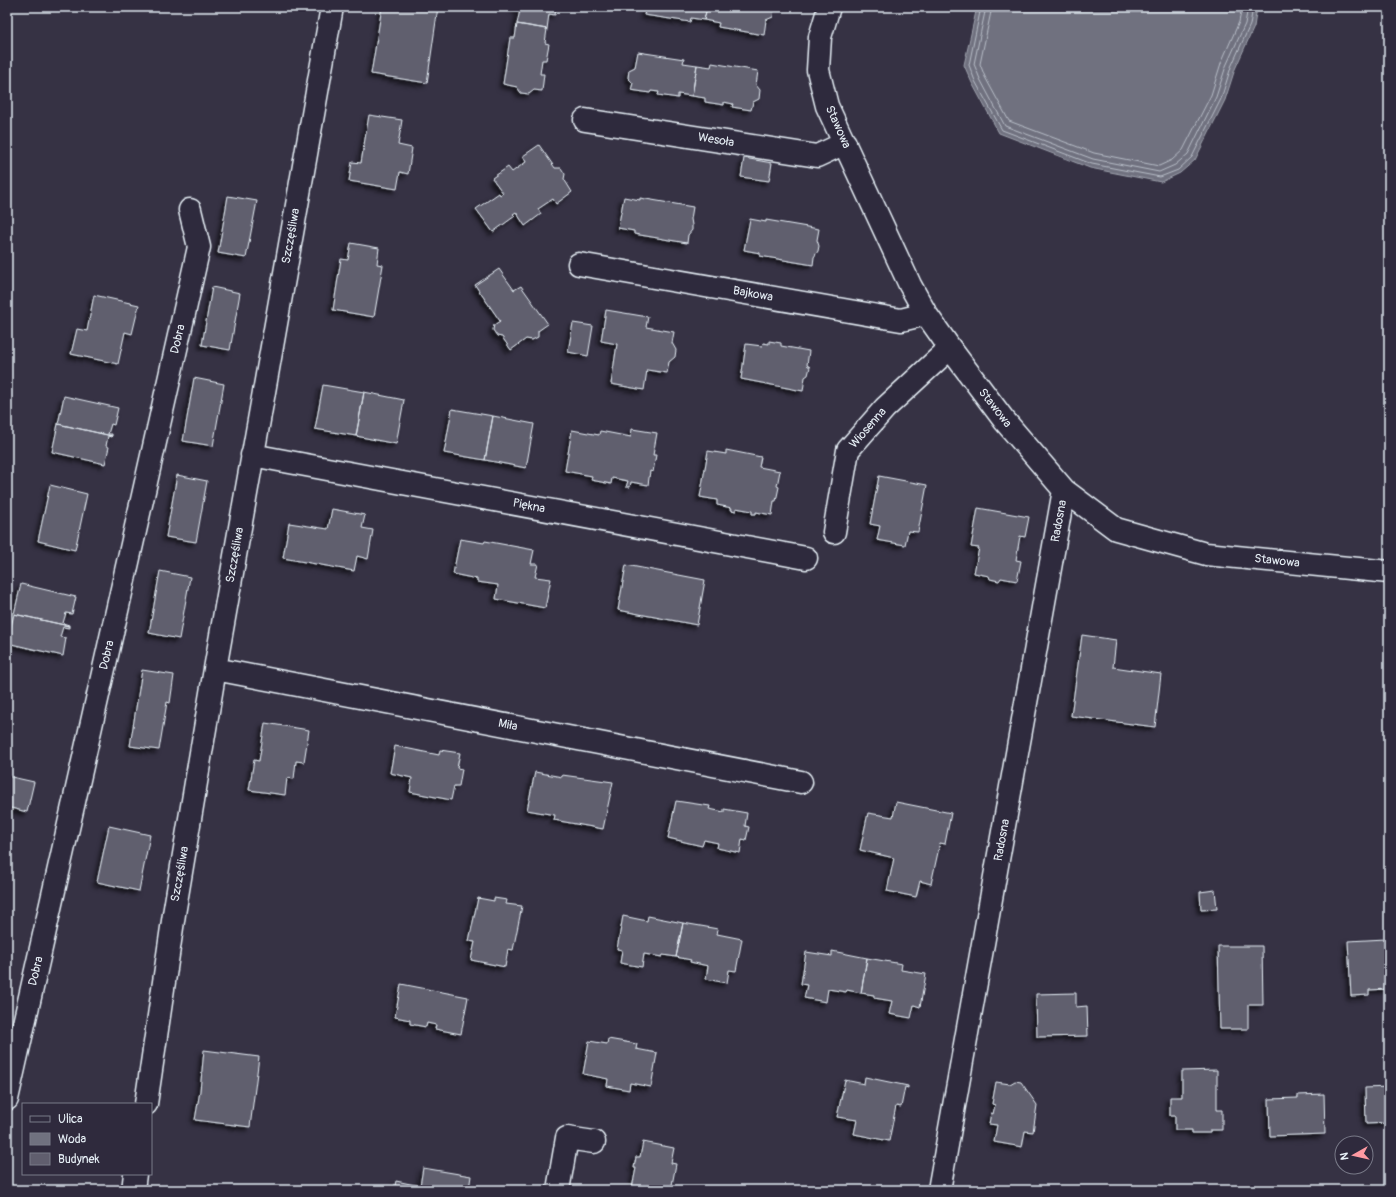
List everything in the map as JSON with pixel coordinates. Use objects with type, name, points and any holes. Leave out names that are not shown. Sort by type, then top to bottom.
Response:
[{"type":"street","name":"Szczęśliwa","points":[[146,1103],[174,914],[215,669],[332,7]]},
{"type":"street","name":"Stawowa","points":[[830,7],[820,37],[818,70],[828,106],[910,285],[926,314],[1004,420],[1064,490],[1116,529],[1206,554],[1389,572]]},
{"type":"street","name":"Wesoła","points":[[585,120],[817,156],[845,143]]},
{"type":"street","name":"Dobra","points":[[7,1100],[199,247],[190,210]]},
{"type":"street","name":"Bajkowa","points":[[580,264],[901,320],[926,314]]},
{"type":"street","name":"Wiosenna","points":[[834,532],[848,450],[885,408],[950,348]]},
{"type":"street","name":"Piękna","points":[[252,455],[806,558]]},
{"type":"street","name":"Radosna","points":[[940,1190],[1064,490]]},
{"type":"street","name":"Miła","points":[[215,669],[801,782]]},
{"type":"street","points":[[558,1190],[567,1138],[594,1142]]},
{"type":"street","points":[[133,1190],[135,1175]]},
{"type":"water","points":[[977,7],[1257,7],[1254,27],[1235,69],[1225,100],[1195,160],[1180,173],[1161,182],[1090,168],[999,133],[964,65]]},
{"type":"building","points":[[382,7],[438,7],[427,83],[371,74]]},
{"type":"building","points":[[515,7],[556,7],[555,15],[549,14],[547,29],[517,24],[520,10],[515,9]]},
{"type":"building","points":[[646,7],[707,7],[704,20],[691,18],[690,22],[644,15]]},
{"type":"building","points":[[707,7],[773,7],[774,9],[773,17],[766,20],[764,35],[718,27],[719,23],[704,20]]},
{"type":"building","points":[[517,24],[547,29],[545,43],[549,44],[546,60],[542,60],[540,74],[544,74],[542,91],[534,90],[529,94],[521,93],[517,87],[503,84],[510,38],[515,38]]},
{"type":"building","points":[[638,52],[684,59],[683,63],[697,65],[692,96],[678,94],[678,98],[658,95],[659,92],[651,91],[650,93],[631,90],[633,83],[628,78],[629,70],[635,67]]},
{"type":"building","points":[[712,63],[758,71],[756,85],[760,90],[759,99],[753,102],[751,110],[732,107],[733,104],[724,102],[724,105],[705,102],[705,98],[692,96],[697,65],[711,67]]},
{"type":"building","points":[[369,115],[402,120],[398,145],[412,148],[408,174],[400,172],[397,189],[349,181],[352,162],[361,163]]},
{"type":"building","points":[[539,145],[555,168],[561,168],[565,174],[564,179],[572,192],[556,204],[553,199],[538,209],[541,214],[525,226],[516,212],[513,214],[515,216],[493,232],[476,209],[499,193],[500,195],[503,193],[492,178],[508,167],[512,172],[526,162],[523,156]]},
{"type":"building","points":[[744,158],[772,163],[769,181],[741,177]]},
{"type":"building","points":[[228,196],[257,201],[246,258],[218,253]]},
{"type":"building","points":[[624,197],[640,200],[640,198],[693,207],[691,219],[692,230],[688,235],[687,243],[634,234],[634,231],[618,228]]},
{"type":"building","points":[[750,219],[766,222],[766,220],[819,229],[817,240],[819,246],[814,257],[813,265],[760,256],[760,253],[744,250]]},
{"type":"building","points":[[351,243],[379,248],[377,264],[383,265],[374,317],[333,310],[341,259],[348,260]]},
{"type":"building","points":[[499,269],[514,290],[521,286],[548,324],[538,331],[538,337],[532,340],[526,339],[511,350],[502,337],[497,336],[493,330],[494,325],[500,321],[475,285]]},
{"type":"building","points":[[212,287],[240,293],[230,350],[202,345]]},
{"type":"building","points":[[94,295],[139,305],[132,334],[125,332],[118,364],[71,354],[77,329],[87,331]]},
{"type":"building","points":[[606,310],[648,317],[646,327],[674,332],[672,343],[676,350],[675,357],[669,362],[667,373],[647,370],[644,390],[611,384],[617,344],[601,341]]},
{"type":"building","points":[[573,323],[593,326],[588,356],[568,352]]},
{"type":"building","points":[[769,341],[781,343],[781,346],[809,351],[807,365],[810,367],[808,375],[805,377],[803,391],[741,379],[746,344],[762,346],[763,343],[769,344]]},
{"type":"building","points":[[194,378],[224,384],[213,446],[183,441]]},
{"type":"building","points":[[323,385],[364,392],[356,436],[315,429]]},
{"type":"building","points":[[364,392],[404,400],[396,444],[356,436]]},
{"type":"building","points":[[64,396],[118,408],[114,425],[111,424],[108,434],[112,434],[112,436],[58,424]]},
{"type":"building","points":[[452,409],[493,416],[485,460],[444,453]]},
{"type":"building","points":[[493,416],[534,424],[526,468],[485,460]]},
{"type":"building","points":[[58,424],[112,436],[108,436],[106,446],[109,447],[105,464],[52,452]]},
{"type":"building","points":[[632,429],[657,433],[653,455],[656,455],[653,472],[650,471],[648,485],[631,482],[630,487],[626,487],[628,481],[612,478],[611,484],[591,480],[592,476],[565,471],[572,430],[599,435],[600,431],[631,437]]},
{"type":"building","points":[[726,450],[761,457],[759,467],[780,471],[777,486],[779,487],[776,501],[774,501],[772,515],[756,512],[756,514],[752,514],[752,511],[736,508],[736,511],[731,510],[732,508],[717,505],[717,500],[700,497],[708,451],[726,454]]},
{"type":"building","points":[[177,475],[207,481],[196,542],[166,537]]},
{"type":"building","points":[[879,476],[927,485],[918,532],[908,531],[905,545],[877,540],[880,526],[870,524]]},
{"type":"building","points":[[50,485],[87,494],[75,550],[38,541]]},
{"type":"building","points":[[978,508],[1029,517],[1025,537],[1020,536],[1016,560],[1021,561],[1017,581],[1001,578],[999,581],[990,579],[989,576],[974,573],[979,548],[971,547]]},
{"type":"building","points":[[332,509],[365,515],[362,528],[373,530],[368,559],[357,556],[354,571],[283,558],[289,523],[328,529]]},
{"type":"building","points":[[460,539],[484,543],[485,541],[534,550],[531,564],[538,564],[535,577],[551,579],[545,608],[496,599],[498,585],[477,582],[477,579],[453,574]]},
{"type":"building","points":[[626,565],[705,580],[697,625],[618,610]]},
{"type":"building","points":[[160,571],[190,577],[179,639],[149,633]]},
{"type":"building","points":[[21,584],[76,597],[72,614],[66,613],[63,623],[69,626],[14,614]]},
{"type":"building","points":[[14,614],[69,626],[69,628],[63,627],[60,637],[66,638],[63,656],[7,643]]},
{"type":"building","points":[[1082,635],[1116,640],[1113,667],[1161,674],[1155,727],[1071,716]]},
{"type":"building","points":[[142,670],[174,675],[170,703],[167,702],[159,750],[130,746]]},
{"type":"building","points":[[265,723],[309,730],[304,762],[296,761],[294,779],[287,778],[285,795],[249,790],[254,760],[259,761]]},
{"type":"building","points":[[395,746],[439,755],[440,750],[460,753],[457,768],[462,769],[459,786],[454,786],[451,800],[410,792],[412,778],[390,773]]},
{"type":"building","points":[[535,772],[562,777],[562,775],[613,782],[603,829],[554,820],[555,815],[527,810]]},
{"type":"building","points":[[7,776],[34,782],[27,812],[7,807]]},
{"type":"building","points":[[676,801],[710,806],[709,809],[724,812],[724,809],[747,813],[745,826],[749,827],[746,840],[742,839],[740,853],[717,848],[718,843],[704,840],[702,846],[668,838]]},
{"type":"building","points":[[896,802],[951,813],[945,844],[940,843],[931,884],[920,881],[916,897],[887,891],[894,858],[860,850],[868,813],[893,817]]},
{"type":"building","points":[[109,826],[150,835],[139,891],[97,882]]},
{"type":"building","points":[[1215,890],[1217,909],[1201,910],[1200,892]]},
{"type":"building","points":[[478,898],[494,901],[494,898],[507,900],[506,904],[522,906],[513,950],[508,949],[505,967],[471,960],[475,942],[469,941]]},
{"type":"building","points":[[623,916],[647,921],[648,916],[683,923],[676,957],[663,955],[662,957],[644,954],[642,967],[620,963],[622,950],[617,949]]},
{"type":"building","points":[[683,923],[718,929],[717,934],[742,939],[736,971],[729,970],[727,983],[706,979],[708,966],[676,957]]},
{"type":"building","points":[[1386,939],[1388,989],[1369,990],[1369,995],[1351,996],[1348,941]]},
{"type":"building","points":[[1218,946],[1262,946],[1263,1005],[1248,1005],[1248,1029],[1220,1029]]},
{"type":"building","points":[[832,951],[867,958],[861,993],[847,990],[846,992],[828,989],[826,1002],[804,998],[807,985],[801,984],[806,952],[832,956]]},
{"type":"building","points":[[867,958],[902,964],[901,970],[926,974],[920,1007],[914,1005],[911,1018],[889,1014],[892,1001],[874,998],[874,995],[861,993]]},
{"type":"building","points":[[401,984],[468,997],[461,1034],[435,1029],[436,1025],[427,1023],[426,1027],[410,1024],[410,1020],[395,1017]]},
{"type":"building","points":[[1076,993],[1076,1007],[1087,1006],[1088,1036],[1037,1037],[1036,994]]},
{"type":"building","points":[[608,1039],[637,1044],[636,1049],[657,1053],[651,1087],[630,1083],[629,1090],[607,1086],[608,1079],[583,1074],[589,1041],[607,1044]]},
{"type":"building","points":[[204,1050],[259,1057],[250,1127],[195,1120],[200,1091]]},
{"type":"building","points":[[1217,1070],[1217,1110],[1222,1110],[1222,1130],[1210,1130],[1210,1133],[1192,1133],[1192,1130],[1175,1130],[1175,1116],[1170,1116],[1170,1097],[1182,1097],[1182,1071]]},
{"type":"building","points":[[865,1077],[908,1086],[908,1088],[905,1087],[901,1107],[896,1106],[889,1141],[854,1134],[857,1120],[837,1117],[845,1080],[864,1084]]},
{"type":"building","points":[[1015,1081],[1021,1082],[1037,1105],[1033,1132],[1025,1131],[1022,1147],[994,1142],[997,1125],[989,1124],[991,1113],[993,1114],[995,1105],[992,1104],[996,1082],[1010,1084]]},
{"type":"building","points":[[1389,1087],[1389,1123],[1366,1124],[1365,1088]]},
{"type":"building","points":[[1324,1094],[1325,1134],[1270,1136],[1269,1099],[1298,1098],[1298,1095]]},
{"type":"building","points":[[643,1142],[674,1148],[671,1163],[676,1164],[671,1190],[629,1190],[632,1188],[636,1168],[634,1168],[636,1157],[640,1157]]},
{"type":"building","points":[[423,1168],[471,1176],[469,1189],[474,1190],[394,1190],[396,1181],[420,1186]]}]
